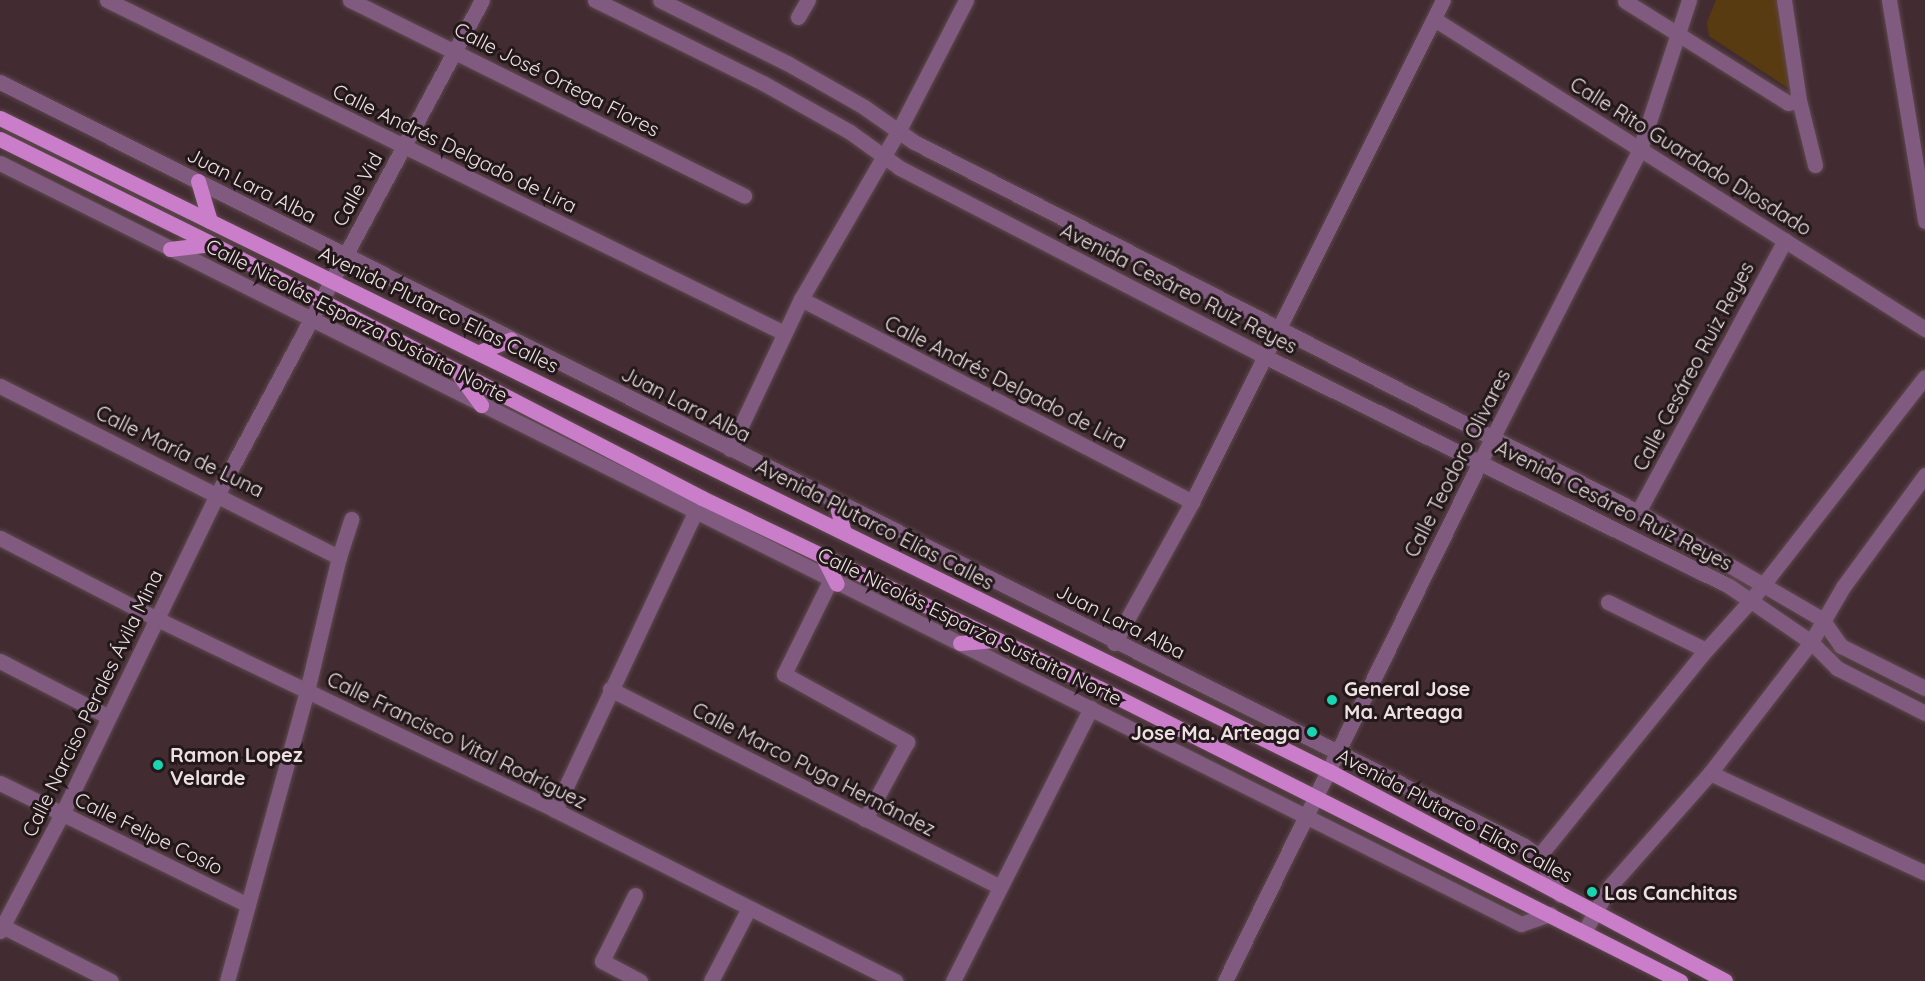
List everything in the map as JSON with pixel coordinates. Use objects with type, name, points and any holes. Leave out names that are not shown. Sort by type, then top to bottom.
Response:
[{"type":"main road","name":"Avenida Plutarco Elías Calles","points":[[0,118],[333,283],[482,351],[1000,610],[1329,771],[1725,981]]},
{"type":"main road","points":[[0,139],[212,244],[459,374],[823,557],[1315,797],[1680,981]]},
{"type":"main road","points":[[198,181],[210,221]]},
{"type":"main road","points":[[170,249],[212,244]]},
{"type":"main road","points":[[482,351],[511,339]]},
{"type":"main road","points":[[459,374],[481,405]]},
{"type":"main road","points":[[836,503],[844,532]]},
{"type":"main road","points":[[823,557],[834,583]]},
{"type":"main road","points":[[960,643],[995,640]]},
{"type":"street","name":"Calle Andrés Delgado de Lira","points":[[107,0],[784,333]]},
{"type":"street","name":"Calle José Ortega Flores","points":[[350,0],[744,196]]},
{"type":"street","name":"Calle Vid","points":[[218,493],[333,283],[345,255],[482,0]]},
{"type":"street","name":"Avenida Cesáreo Ruiz Reyes","points":[[596,0],[763,83],[849,132],[883,156],[1262,355],[1752,599],[1810,642],[1837,668],[1925,713]]},
{"type":"street","name":"Avenida Cesáreo Ruiz Reyes","points":[[660,0],[787,63],[899,130],[1276,329],[1491,440],[1638,512],[1762,582],[1822,619]]},
{"type":"street","points":[[798,16],[807,0]]},
{"type":"street","points":[[730,449],[801,299],[899,130],[966,0]]},
{"type":"street","points":[[1114,643],[1192,502],[1262,355],[1443,0]]},
{"type":"street","name":"Calle Teodoro Olivares","points":[[1225,981],[1308,817],[1315,797],[1491,440],[1641,149],[1689,0]]},
{"type":"street","points":[[1784,0],[1799,100],[1815,165]]},
{"type":"street","points":[[1889,0],[1925,221]]},
{"type":"street","points":[[1625,1],[1788,103],[1799,100]]},
{"type":"street","name":"Calle Rito Guardado Diosdado","points":[[1434,19],[1925,329]]},
{"type":"street","name":"Juan Lara Alba","points":[[0,82],[836,503],[1011,588],[1114,643],[1338,751],[1539,856]]},
{"type":"street","name":"Calle Nicolás Esparza Sustaita Norte","points":[[0,163],[834,583],[1091,708],[1521,924],[1551,914]]},
{"type":"street","name":"Calle Cesáreo Ruiz Reyes","points":[[1638,512],[1785,240]]},
{"type":"street","name":"Calle Andrés Delgado de Lira","points":[[801,299],[1192,502]]},
{"type":"street","points":[[1560,895],[1539,856],[1706,650],[1752,599],[1762,582],[1925,377]]},
{"type":"street","name":"Calle María de Luna","points":[[0,386],[218,493],[339,557]]},
{"type":"street","points":[[1584,932],[1610,886],[1710,773],[1810,642],[1822,619],[1925,476]]},
{"type":"street","name":"Calle Narciso Perales Ávila Mina","points":[[1,928],[62,814],[107,716],[218,493]]},
{"type":"street","points":[[555,810],[610,689],[695,513]]},
{"type":"street","points":[[227,981],[307,691],[341,564],[339,557],[351,519]]},
{"type":"street","name":"Calle Francisco Vital Rodríguez","points":[[0,538],[157,619],[555,810],[895,981]]},
{"type":"street","points":[[834,583],[784,674],[907,742],[865,819]]},
{"type":"street","points":[[1000,610],[1011,588]]},
{"type":"street","points":[[1608,602],[1706,650]]},
{"type":"street","points":[[1822,619],[1841,645],[1925,688]]},
{"type":"street","points":[[0,661],[107,716]]},
{"type":"street","name":"Calle Marco Puga Hernández","points":[[610,689],[1000,887]]},
{"type":"street","points":[[953,981],[1091,708]]},
{"type":"street","points":[[1710,773],[1925,873]]},
{"type":"street","name":"Calle Felipe Cosío","points":[[0,783],[248,905]]},
{"type":"street","points":[[635,895],[602,961],[640,981]]},
{"type":"street","points":[[711,981],[749,908]]},
{"type":"street","points":[[1,928],[111,981]]},
{"type":"shaded area","points":[[1716,0],[1777,0],[1791,90],[1709,36],[1707,22]]},
{"type":"place","name":"General Jose Ma. Arteaga","points":[[1332,700]]},
{"type":"place","name":"Jose Ma. Arteaga","points":[[1312,732]]},
{"type":"place","name":"Ramon Lopez Velarde","points":[[158,765]]},
{"type":"place","name":"Las Canchitas","points":[[1592,892]]}]
